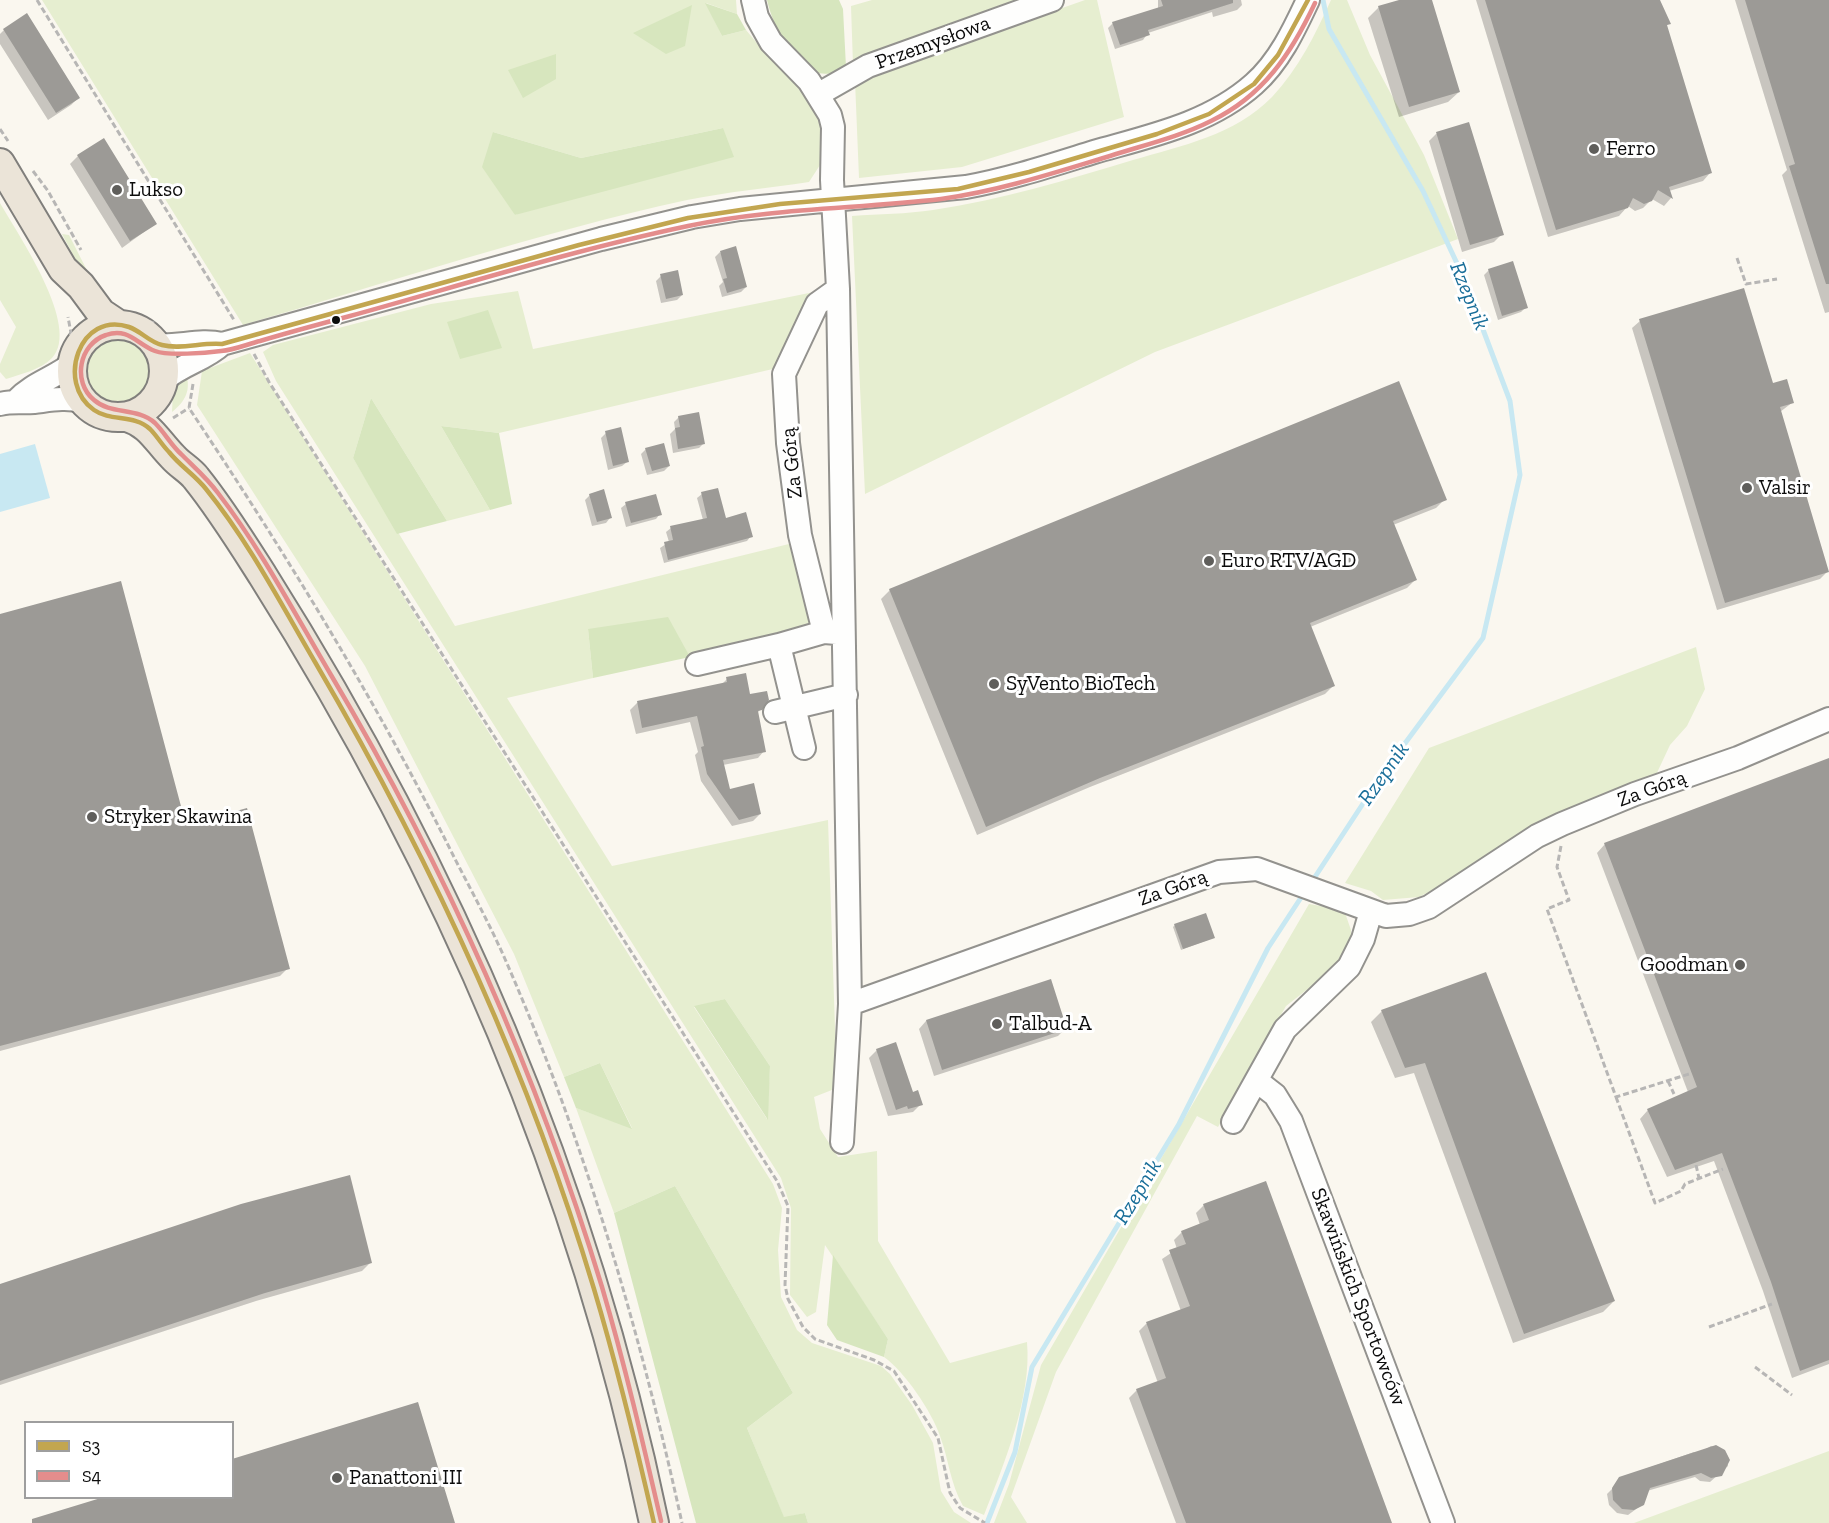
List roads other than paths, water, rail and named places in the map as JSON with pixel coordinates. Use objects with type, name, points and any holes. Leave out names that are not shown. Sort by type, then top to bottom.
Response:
[{"type":"main road","points":[[0,163],[63,269],[81,286],[101,313],[119,325]]},
{"type":"main road","points":[[63,269],[68,292],[79,322],[73,383],[83,409],[120,422],[149,428],[173,457],[194,475],[238,538],[350,719],[431,872],[517,1065],[579,1240],[605,1321],[654,1523]]},
{"type":"main road","points":[[77,353],[98,330],[119,325],[136,328],[156,345],[164,361],[165,398],[169,421],[185,450],[194,475]]},
{"type":"main road","points":[[120,422],[165,398]]},
{"type":"street","points":[[753,0],[757,17],[771,42],[819,94]]},
{"type":"street","name":"Przemysłowa","points":[[819,94],[868,66],[1052,0]]},
{"type":"street","points":[[165,398],[181,366],[210,354],[222,344],[650,226],[740,209],[832,199],[934,192],[1001,180],[1203,118],[1256,83],[1273,63],[1294,29],[1308,0]]},
{"type":"street","name":"Za Górą","points":[[819,94],[833,128],[832,199],[838,289],[834,633]]},
{"type":"street","name":"Za Górą","points":[[838,289],[817,304],[784,374],[788,443],[800,535],[834,633],[846,695],[850,1004],[1219,872],[1257,869],[1386,916],[1429,907],[1537,836],[1554,828],[1635,794],[1738,758],[1829,719]]},
{"type":"street","points":[[156,345],[175,346],[207,341],[222,344]]},
{"type":"street","points":[[9,402],[28,388],[56,376],[77,353]]},
{"type":"street","points":[[9,402],[67,398],[83,409]]},
{"type":"street","points":[[697,664],[834,633]]},
{"type":"street","points":[[779,645],[785,709],[804,748]]},
{"type":"street","points":[[785,709],[846,695]]},
{"type":"street","points":[[1233,1122],[1285,1029],[1349,967],[1363,939],[1371,911]]},
{"type":"street","points":[[842,1142],[850,1004]]},
{"type":"street","name":"Skawińskich Sportowców","points":[[1257,1081],[1275,1095],[1297,1135],[1443,1523]]},
{"type":"water","points":[[35,444],[50,498],[0,512],[0,454]]},
{"type":"waterway","name":"Rzepnik","points":[[1311,883],[1383,773],[1483,638],[1520,475],[1510,401],[1462,274],[1423,191],[1329,29],[1323,0]]},
{"type":"waterway","name":"Rzepnik","points":[[987,1523],[1015,1452],[1032,1367],[1179,1124],[1268,948],[1304,893]]},
{"type":"place","name":"Ferro","points":[[1594,149]]},
{"type":"place","name":"Lukso","points":[[117,190]]},
{"type":"place","name":"Valsir","points":[[1747,488]]},
{"type":"place","name":"Euro RTV/AGD","points":[[1209,561]]},
{"type":"place","name":"SyVento BioTech","points":[[994,684]]},
{"type":"place","name":"Stryker Skawina","points":[[92,817]]},
{"type":"place","name":"Goodman","points":[[1740,965]]},
{"type":"place","name":"Talbud-A","points":[[997,1024]]},
{"type":"place","name":"Panattoni III","points":[[337,1478]]}]
